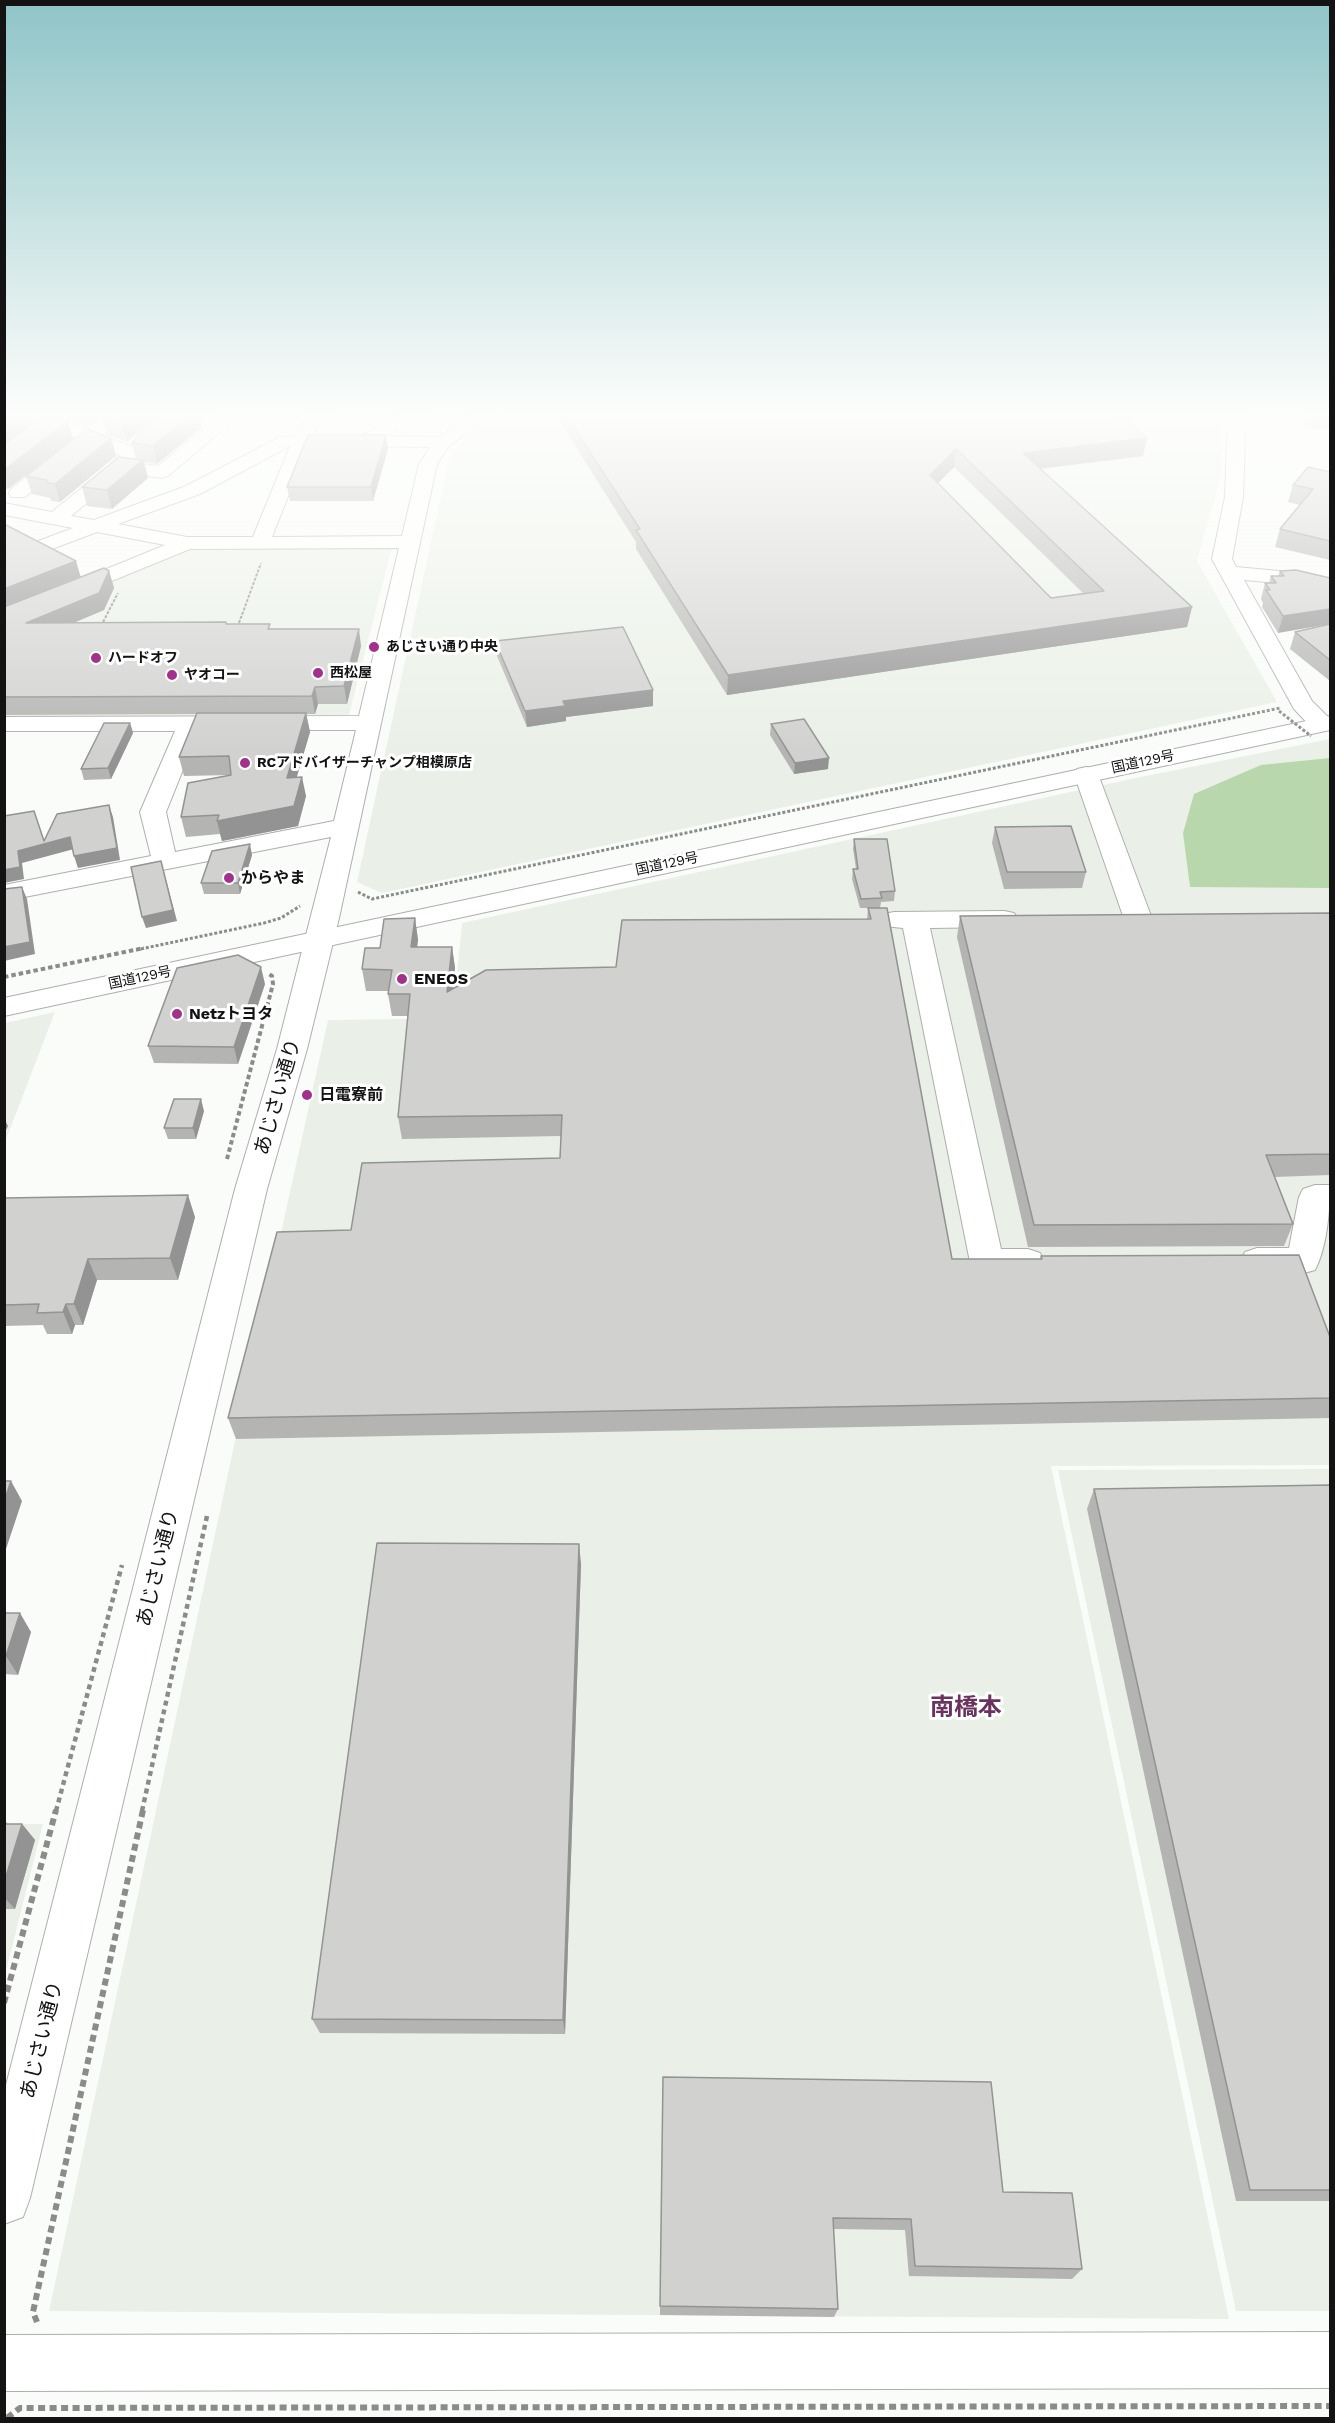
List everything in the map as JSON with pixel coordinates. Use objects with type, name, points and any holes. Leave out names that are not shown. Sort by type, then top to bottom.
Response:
[{"type":"main road","points":[[14,527],[64,556]]},
{"type":"main road","points":[[45,545],[91,527]]},
{"type":"main road","points":[[100,527],[186,543],[261,553],[411,542]]},
{"type":"main road","points":[[261,553],[270,527]]},
{"type":"main road","name":"あじさい通り","points":[[4,2198],[251,1190],[292,1048],[317,919],[346,826],[414,527]]},
{"type":"main road","points":[[1228,527],[1222,559],[1302,704],[1316,719]]},
{"type":"main road","points":[[4,619],[33,607],[112,583],[186,543]]},
{"type":"main road","points":[[84,568],[112,583]]},
{"type":"main road","points":[[1228,572],[1290,579],[1330,587]]},
{"type":"main road","points":[[14,596],[33,607]]},
{"type":"main road","points":[[1269,644],[1291,639]]},
{"type":"main road","name":"国道129号","points":[[4,1007],[317,919],[1086,774],[1316,719]]},
{"type":"main road","name":"国道129号","points":[[4,988],[317,919],[1316,719]]},
{"type":"main road","points":[[165,862],[153,812],[190,723]]},
{"type":"main road","points":[[4,747],[11,724],[369,723]]},
{"type":"main road","points":[[1086,774],[1136,916]]},
{"type":"main road","points":[[4,893],[346,826]]},
{"type":"main road","points":[[868,920],[1031,918]]},
{"type":"main road","points":[[915,920],[987,1262],[1057,1262]]},
{"type":"main road","points":[[1233,1261],[1303,1261],[1315,1197],[1330,1197]]},
{"type":"main road","points":[[21,2344],[1330,2360]]},
{"type":"path","points":[[238,623],[261,553]]},
{"type":"path","points":[[99,630],[112,583]]},
{"type":"path","points":[[1279,711],[1316,719]]},
{"type":"path","points":[[354,889],[372,899],[1316,719]]},
{"type":"path","points":[[4,977],[264,923],[290,913],[317,919]]},
{"type":"path","points":[[227,1160],[273,984],[272,976],[266,972]]},
{"type":"path","points":[[21,2344],[33,2312],[210,1504]]},
{"type":"path","points":[[4,2003],[123,1562]]},
{"type":"path","points":[[7,2418],[20,2409],[32,2408],[1330,2406]]},
{"type":"shaded area","points":[[434,527],[1207,527],[1197,561],[1277,702],[382,893],[357,882]]},
{"type":"shaded area","points":[[392,547],[349,715],[5,718],[4,626],[192,549]]},
{"type":"shaded area","points":[[1330,739],[1330,1238],[1328,1241],[1330,1247],[1330,1465],[1051,1466],[1229,2319],[49,2311],[236,1436],[328,1020],[409,1019],[455,995],[462,923],[1131,779]]},
{"type":"shaded area","points":[[55,1012],[5,1142],[5,1023]]},
{"type":"shaded area","points":[[1330,1469],[1330,2311],[1236,2311],[1058,1470]]},
{"type":"shaded area","points":[[5,1824],[43,1824],[5,1975]]},
{"type":"green space","points":[[1330,758],[1330,888],[1190,887],[1183,833],[1194,794],[1261,765]]},
{"type":"building","points":[[4,527],[10,527],[76,561],[4,589]]},
{"type":"building","points":[[639,527],[981,527],[1051,598],[1104,591],[1037,527],[1104,527],[1192,607],[728,675],[636,530],[640,529]]},
{"type":"building","points":[[1282,527],[1330,527],[1330,541],[1280,529]]},
{"type":"building","points":[[104,568],[109,571],[99,593],[26,623],[226,622],[226,624],[270,624],[268,629],[359,629],[344,686],[315,687],[312,696],[4,697],[4,607]]},
{"type":"building","points":[[1296,570],[1330,578],[1330,609],[1283,616],[1266,590],[1270,590],[1265,583],[1276,583],[1271,576],[1284,576],[1280,571]]},
{"type":"building","points":[[1330,624],[1330,660],[1295,632]]},
{"type":"building","points":[[623,627],[653,690],[563,701],[565,706],[525,711],[495,641]]},
{"type":"building","points":[[197,713],[306,713],[287,778],[302,777],[294,806],[217,821],[219,815],[181,817],[188,783],[231,775],[229,756],[179,757]]},
{"type":"building","points":[[804,719],[829,758],[795,763],[771,724]]},
{"type":"building","points":[[104,723],[130,723],[108,768],[81,769]]},
{"type":"building","points":[[109,805],[117,848],[74,856],[70,837],[18,851],[20,867],[4,870],[4,816],[34,811],[44,841],[57,814]]},
{"type":"building","points":[[1071,826],[1086,872],[1007,872],[995,827]]},
{"type":"building","points":[[854,839],[887,839],[895,891],[880,892],[882,898],[861,899],[853,869],[858,869]]},
{"type":"building","points":[[250,844],[238,883],[201,883],[212,851]]},
{"type":"building","points":[[161,861],[173,910],[142,917],[131,867]]},
{"type":"building","points":[[22,887],[30,942],[4,947],[4,889]]},
{"type":"building","points":[[868,908],[887,908],[952,1259],[1042,1259],[1041,1256],[1299,1255],[1330,1337],[1330,1398],[228,1418],[277,1232],[351,1230],[362,1163],[560,1158],[562,1115],[398,1117],[410,994],[388,994],[392,970],[362,969],[365,948],[380,948],[384,919],[415,918],[411,947],[452,947],[447,992],[486,970],[616,967],[622,920],[871,919]]},
{"type":"building","points":[[1330,913],[1330,1154],[1266,1155],[1293,1224],[1034,1225],[960,916]]},
{"type":"building","points":[[238,955],[261,967],[234,1047],[148,1046],[177,968]]},
{"type":"building","points":[[174,1099],[201,1099],[193,1128],[164,1128]]},
{"type":"building","points":[[188,1195],[170,1258],[88,1259],[74,1304],[66,1304],[63,1312],[37,1313],[39,1304],[4,1305],[4,1198]]},
{"type":"building","points":[[4,1481],[11,1481],[4,1502]]},
{"type":"building","points":[[1330,1485],[1330,2190],[1250,2190],[1094,1489]]},
{"type":"building","points":[[377,1543],[579,1544],[563,2020],[312,2019]]},
{"type":"building","points":[[4,1613],[20,1613],[6,1656],[4,1656]]},
{"type":"building","points":[[4,1824],[22,1824],[4,1883]]},
{"type":"building","points":[[663,2077],[991,2082],[1003,2192],[1072,2193],[1082,2269],[915,2266],[911,2219],[833,2218],[838,2309],[660,2306]]},
{"type":"place","name":"あじさい通り中央","points":[[374,647]]},
{"type":"place","name":"ハードオフ","points":[[96,658]]},
{"type":"place","name":"西松屋","points":[[318,673]]},
{"type":"place","name":"ヤオコー","points":[[172,675]]},
{"type":"place","name":"RCアドバイザーチャンプ相模原店","points":[[245,763]]},
{"type":"place","name":"からやま","points":[[229,878]]},
{"type":"place","name":"ENEOS","points":[[402,979]]},
{"type":"place","name":"Netzトヨタ","points":[[177,1014]]},
{"type":"place","name":"日電寮前","points":[[307,1095]]},
{"type":"district","name":"南橋本","points":[[966,1708]]}]
